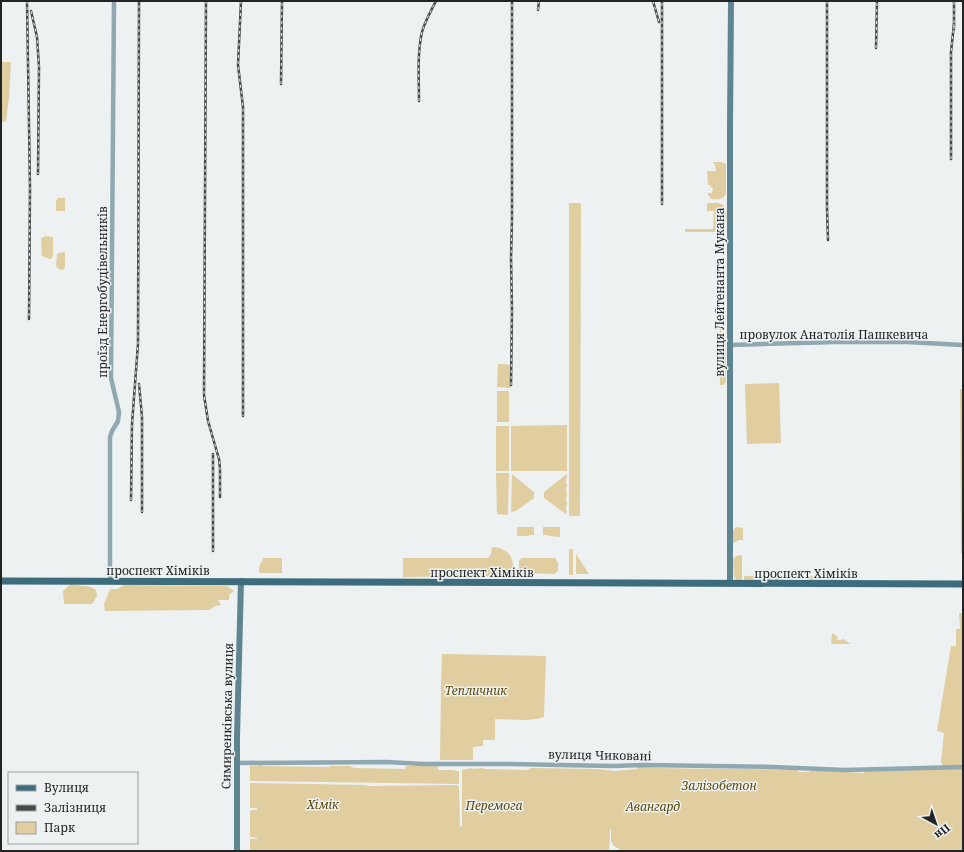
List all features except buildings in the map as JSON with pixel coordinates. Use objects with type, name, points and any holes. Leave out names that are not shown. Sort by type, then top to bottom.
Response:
[{"type":"main road","name":"вулиця Лейтенанта Мукана","points":[[730,583],[731,1]]},
{"type":"main road","name":"проспект Хіміків","points":[[1,581],[963,584]]},
{"type":"main road","name":"Симиренківська вулиця","points":[[237,851],[237,763],[241,581]]},
{"type":"street","name":"проїзд Енергобудівельників","points":[[110,581],[110,437],[118,421],[119,412],[111,378],[114,1]]},
{"type":"street","name":"провулок Анатолія Пашкевича","points":[[730,345],[836,342],[907,342],[963,346]]},
{"type":"street","name":"вулиця Чиковані","points":[[237,763],[388,762],[422,764],[773,767],[845,770],[963,767]]},
{"type":"green space","points":[[1,62],[11,62],[6,121],[1,123]]},
{"type":"green space","points":[[713,162],[721,162],[726,164],[726,194],[723,198],[719,199],[711,199],[708,195],[708,193],[712,193],[713,188],[710,187],[711,185],[708,185],[707,171],[716,171]]},
{"type":"green space","points":[[58,198],[65,198],[65,211],[56,211],[56,201]]},
{"type":"green space","points":[[569,203],[581,203],[580,516],[569,516]]},
{"type":"green space","points":[[708,203],[719,203],[726,208],[727,216],[724,230],[720,232],[685,232],[685,229],[713,229],[714,211],[707,211]]},
{"type":"green space","points":[[46,236],[53,237],[53,256],[49,259],[42,256],[41,239]]},
{"type":"green space","points":[[65,252],[65,268],[63,270],[56,266],[57,254]]},
{"type":"green space","points":[[720,311],[721,334],[724,335],[726,339],[726,380],[723,385],[720,385]]},
{"type":"green space","points":[[498,364],[512,365],[511,388],[497,387]]},
{"type":"green space","points":[[779,383],[781,443],[747,444],[745,384]]},
{"type":"green space","points":[[960,389],[963,389],[963,554],[961,554]]},
{"type":"green space","points":[[497,391],[509,391],[509,422],[497,422]]},
{"type":"green space","points":[[567,425],[567,471],[511,471],[511,426]]},
{"type":"green space","points":[[496,426],[509,426],[509,471],[496,471]]},
{"type":"green space","points":[[496,473],[509,473],[508,515],[497,514]]},
{"type":"green space","points":[[512,474],[534,492],[534,498],[516,511],[511,512]]},
{"type":"green space","points":[[567,474],[566,514],[544,498],[544,492]]},
{"type":"green space","points":[[517,527],[534,527],[534,535],[517,536]]},
{"type":"green space","points":[[543,527],[560,527],[560,537],[543,535]]},
{"type":"green space","points":[[737,527],[743,528],[743,540],[733,543],[733,531]]},
{"type":"green space","points":[[492,547],[501,549],[509,554],[513,563],[512,576],[403,577],[403,558],[488,558],[491,554]]},
{"type":"green space","points":[[569,549],[573,549],[573,575],[569,575]]},
{"type":"green space","points":[[576,554],[589,574],[576,574]]},
{"type":"green space","points":[[742,555],[742,580],[736,580],[734,576],[733,559],[736,556]]},
{"type":"green space","points":[[263,558],[282,558],[282,573],[259,573],[259,567]]},
{"type":"green space","points":[[522,558],[555,558],[558,563],[558,571],[554,574],[519,572],[519,560]]},
{"type":"green space","points":[[784,575],[784,580],[744,580],[744,576]]},
{"type":"green space","points":[[806,576],[837,576],[833,581],[809,580]]},
{"type":"green space","points":[[71,584],[87,586],[96,590],[97,596],[92,604],[64,604],[63,591]]},
{"type":"green space","points":[[124,585],[227,586],[234,591],[229,595],[229,600],[218,600],[221,605],[209,610],[105,611],[104,604],[110,589],[117,589]]},
{"type":"green space","points":[[959,613],[963,613],[963,766],[943,766],[941,762],[944,733],[937,731],[951,646],[956,646],[956,629],[960,629]]},
{"type":"green space","points":[[832,633],[838,637],[837,640],[843,639],[851,644],[831,644],[834,642],[831,643]]},
{"type":"green space","name":"Тепличник","points":[[442,654],[546,656],[544,717],[526,720],[495,719],[495,740],[483,740],[483,746],[473,747],[473,760],[440,760]]},
{"type":"green space","name":"Хімік","points":[[250,765],[329,767],[351,766],[355,768],[405,769],[406,766],[438,766],[438,770],[459,771],[459,784],[250,781]]},
{"type":"green space","points":[[637,767],[797,770],[799,772],[809,772],[811,770],[864,773],[864,771],[963,768],[963,851],[622,851],[611,842],[611,829],[609,851],[250,851],[250,839],[257,838],[250,837],[250,811],[257,810],[257,808],[250,808],[250,783],[369,786],[457,785],[459,787],[460,827],[462,826],[462,770],[483,768],[528,770],[531,768],[598,769],[615,771],[637,769]]},
{"type":"railway","points":[[27,1],[30,188],[29,319]]},
{"type":"railway","points":[[131,500],[132,424],[138,344],[139,1]]},
{"type":"railway","points":[[206,1],[204,395],[208,421],[219,459],[220,497]]},
{"type":"railway","points":[[241,1],[238,65],[243,107],[243,416]]},
{"type":"railway","points":[[281,84],[282,1]]},
{"type":"railway","points":[[419,101],[420,40],[425,24],[436,1]]},
{"type":"railway","points":[[511,385],[512,1]]},
{"type":"railway","points":[[538,10],[539,1]]},
{"type":"railway","points":[[653,1],[659,22]]},
{"type":"railway","points":[[662,1],[662,204]]},
{"type":"railway","points":[[827,1],[828,240]]},
{"type":"railway","points":[[876,48],[877,1]]},
{"type":"railway","points":[[954,1],[954,29]]},
{"type":"railway","points":[[31,11],[37,37],[39,67],[38,174]]},
{"type":"railway","points":[[951,159],[951,52],[954,24]]},
{"type":"railway","points":[[139,384],[142,417],[142,512]]},
{"type":"railway","points":[[213,454],[213,551]]},
{"type":"park label","name":"Залізобетон","points":[[719,785]]},
{"type":"park label","name":"Перемога","points":[[494,805]]},
{"type":"park label","name":"Авангард","points":[[653,806]]}]
